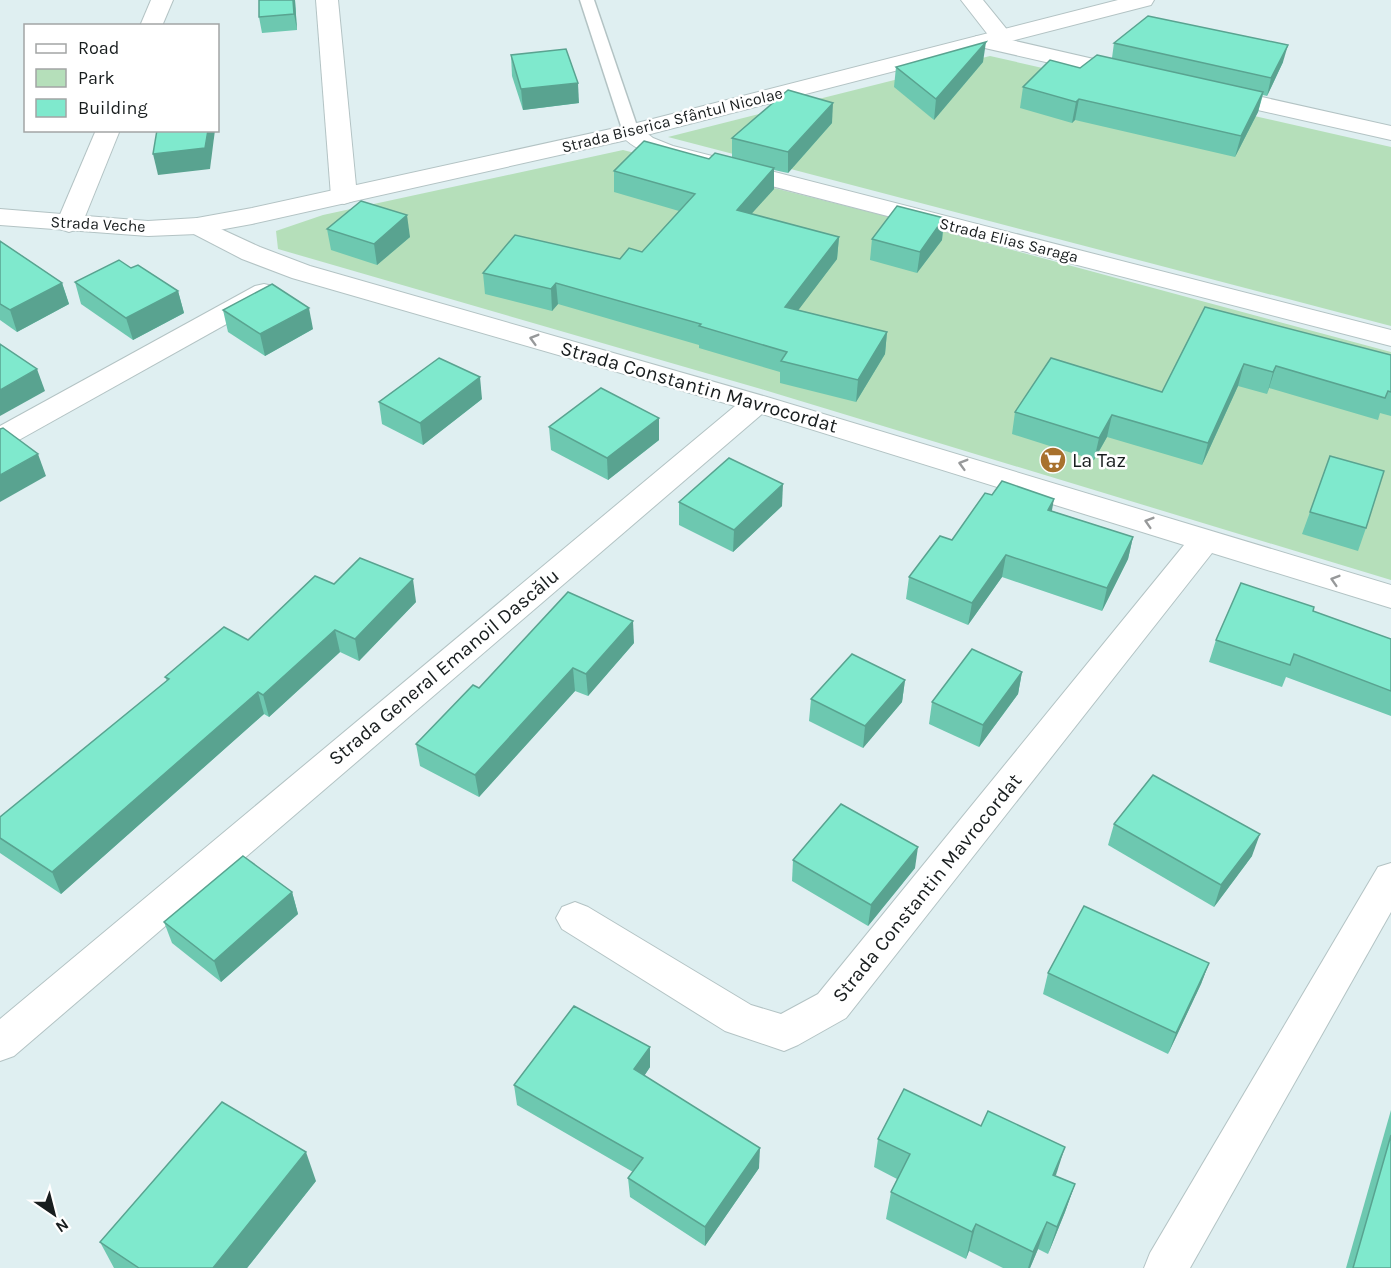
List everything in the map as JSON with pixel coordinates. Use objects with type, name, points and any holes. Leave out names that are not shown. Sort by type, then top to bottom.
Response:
[{"type":"street","points":[[152,24],[162,0]]},
{"type":"street","points":[[327,0],[344,196]]},
{"type":"street","points":[[972,0],[993,39],[1147,78]]},
{"type":"street","name":"Strada Biserica Sfântul Nicolae","points":[[197,226],[631,132],[1143,0]]},
{"type":"street","points":[[1193,88],[1391,133]]},
{"type":"street","points":[[69,224],[107,132]]},
{"type":"street","name":"Strada Elias Saraga","points":[[631,132],[644,142],[664,150],[1391,338]]},
{"type":"street","name":"Strada Veche","points":[[0,217],[127,227],[197,226]]},
{"type":"street","name":"Strada Constantin Mavrocordat","points":[[197,226],[251,253],[301,272],[757,403],[1391,597]]},
{"type":"street","points":[[0,438],[301,272]]},
{"type":"street","name":"Strada General Emanoil Dascălu","points":[[0,1042],[757,403]]},
{"type":"street","name":"Strada Constantin Mavrocordat","points":[[575,918],[740,1019],[784,1033],[832,1006],[1205,540]]},
{"type":"street","points":[[1166,1268],[1391,878]]},
{"type":"lane","points":[[587,0],[631,132]]},
{"type":"green space","points":[[990,56],[1391,147],[1391,326],[668,137]]},
{"type":"green space","points":[[623,150],[890,217],[1391,352],[1391,580],[761,389],[278,249],[276,231],[323,215]]},
{"type":"building","points":[[259,0],[293,0],[294,14],[259,17]]},
{"type":"building","points":[[1148,16],[1288,45],[1271,78],[1114,43]]},
{"type":"building","points":[[986,42],[936,99],[896,67]]},
{"type":"building","points":[[566,49],[578,83],[521,89],[511,55]]},
{"type":"building","points":[[1097,55],[1263,92],[1241,136],[1079,99],[1076,102],[1023,87],[1050,60],[1080,68]]},
{"type":"building","points":[[788,90],[833,103],[788,152],[732,138]]},
{"type":"building","points":[[157,132],[208,132],[205,148],[153,154]]},
{"type":"building","points":[[644,141],[709,159],[715,153],[774,168],[737,210],[839,237],[785,307],[887,332],[858,380],[781,361],[787,352],[699,326],[701,324],[556,283],[551,289],[483,273],[515,235],[620,259],[629,248],[642,252],[695,194],[614,171]]},
{"type":"building","points":[[361,201],[407,215],[374,244],[327,229]]},
{"type":"building","points":[[897,206],[944,218],[920,252],[872,239]]},
{"type":"building","points":[[0,241],[62,283],[10,310],[0,304]]},
{"type":"building","points":[[119,260],[131,268],[138,265],[178,291],[126,318],[75,282]]},
{"type":"building","points":[[272,284],[309,308],[260,334],[223,310]]},
{"type":"building","points":[[1205,307],[1391,355],[1391,392],[1388,391],[1385,398],[1276,366],[1273,372],[1244,364],[1208,443],[1112,415],[1099,438],[1015,412],[1051,358],[1162,392]]},
{"type":"building","points":[[0,344],[37,369],[0,390]]},
{"type":"building","points":[[439,358],[480,377],[420,423],[379,402]]},
{"type":"building","points":[[601,388],[659,418],[607,458],[549,427]]},
{"type":"building","points":[[3,428],[38,454],[0,475],[0,429]]},
{"type":"building","points":[[1330,456],[1384,471],[1366,528],[1310,512]]},
{"type":"building","points":[[729,458],[783,484],[734,530],[679,502]]},
{"type":"building","points":[[1002,481],[1054,499],[1048,510],[1133,537],[1107,588],[1006,555],[972,603],[909,577],[940,536],[952,540],[985,493],[992,495]]},
{"type":"building","points":[[360,558],[413,579],[355,639],[335,630],[263,695],[258,692],[52,872],[0,838],[0,817],[169,679],[165,677],[224,627],[248,640],[315,576],[334,584]]},
{"type":"building","points":[[1241,583],[1314,607],[1313,611],[1391,639],[1391,691],[1294,654],[1290,665],[1216,640]]},
{"type":"building","points":[[568,592],[633,621],[586,674],[573,668],[475,775],[416,744],[473,685],[479,688]]},
{"type":"building","points":[[972,649],[1022,672],[983,725],[932,702]]},
{"type":"building","points":[[852,654],[905,680],[865,726],[811,699]]},
{"type":"building","points":[[1153,775],[1260,834],[1221,885],[1114,824]]},
{"type":"building","points":[[841,804],[918,847],[871,905],[793,860]]},
{"type":"building","points":[[243,856],[292,892],[214,961],[164,922]]},
{"type":"building","points":[[1084,906],[1209,963],[1176,1033],[1048,973]]},
{"type":"building","points":[[574,1006],[650,1047],[634,1069],[760,1148],[705,1227],[628,1178],[643,1158],[514,1085]]},
{"type":"building","points":[[904,1089],[981,1126],[988,1111],[1065,1147],[1053,1175],[1075,1184],[1057,1227],[1047,1222],[1033,1252],[976,1224],[972,1232],[891,1192],[910,1154],[878,1139]]},
{"type":"building","points":[[222,1102],[306,1152],[213,1268],[139,1268],[100,1242]]},
{"type":"building","points":[[1391,1135],[1391,1268],[1353,1268]]},
{"type":"place","name":"La Taz","points":[[1053,460]]}]
